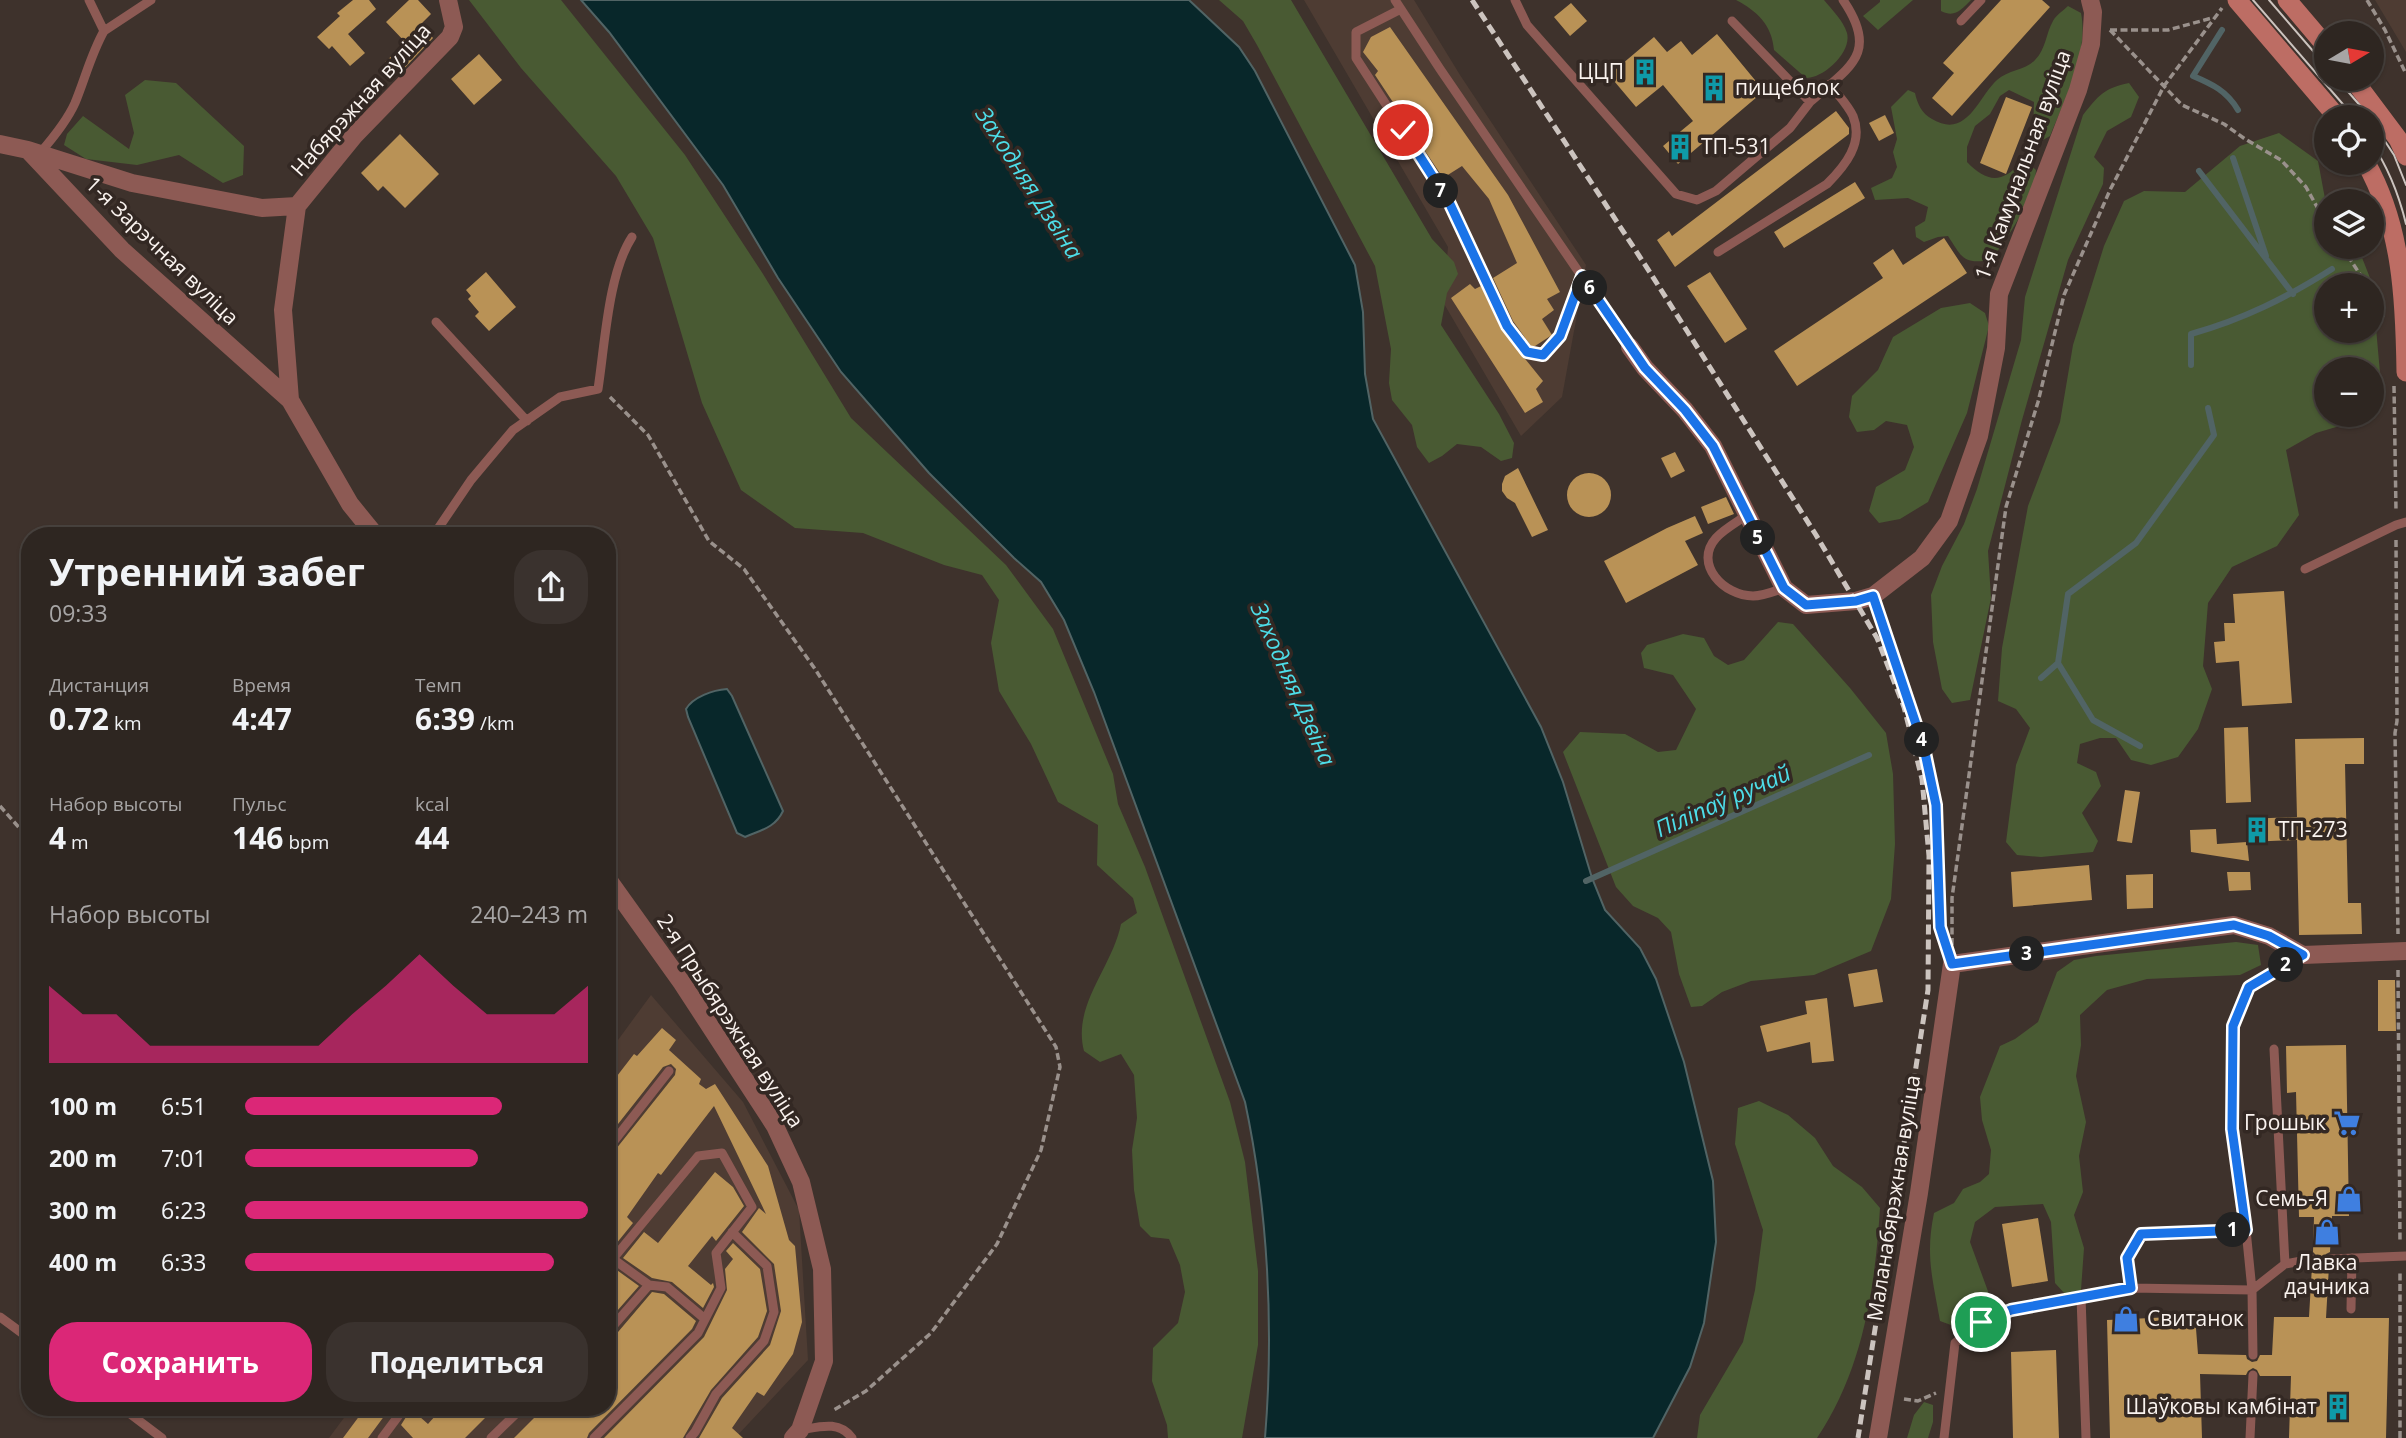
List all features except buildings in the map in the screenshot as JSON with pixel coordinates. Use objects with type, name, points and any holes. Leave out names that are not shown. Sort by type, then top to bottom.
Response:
[{"type":"main road","points":[[2237,0],[2327,105]]},
{"type":"main road","points":[[2287,0],[2314,32]]},
{"type":"main road","points":[[2362,91],[2398,139],[2406,156]]},
{"type":"main road","points":[[2373,175],[2381,188],[2399,251],[2405,330],[2400,377]]},
{"type":"street","name":"Набярэжная вуліца","points":[[34,152],[132,183],[262,208],[297,206],[354,136],[450,37],[454,27],[448,0]]},
{"type":"street","name":"1-я Камунальная вуліца","points":[[1784,588],[1806,605],[1856,601],[1873,596],[1922,558],[1949,521],[1979,436],[1996,348],[1999,294],[2078,90],[2091,44],[2093,12],[2090,0]]},
{"type":"street","points":[[0,144],[34,152]]},
{"type":"street","name":"1-я Зарэчная вуліца","points":[[34,152],[122,250],[290,400]]},
{"type":"street","points":[[297,206],[283,310],[290,400],[350,504],[369,527]]},
{"type":"street","points":[[1630,347],[1713,446],[1784,588]]},
{"type":"street","name":"2-я Прыбярэжная вуліца","points":[[616,891],[682,983],[775,1126],[801,1182],[822,1269],[824,1361],[797,1434]]},
{"type":"street","points":[[1952,964],[2234,925],[2269,936],[2303,955],[2402,952]]},
{"type":"street","name":"Маланабярэжная вуліца","points":[[1878,1438],[1919,1192],[1952,964]]},
{"type":"lane","points":[[89,0],[104,31]]},
{"type":"lane","points":[[34,152],[74,106],[93,51],[104,31],[151,0]]},
{"type":"lane","points":[[1515,0],[1527,25],[1676,194],[1698,200],[1716,191],[1790,128],[1810,102],[1854,63],[1859,50],[1860,31],[1843,0]]},
{"type":"lane","points":[[1961,21],[1981,0]]},
{"type":"lane","points":[[1582,276],[1560,336],[1543,355],[1527,352],[1507,326],[1449,202],[1356,58],[1356,32],[1398,4],[1440,69],[1582,276],[1630,347]]},
{"type":"lane","points":[[1732,21],[1810,102]]},
{"type":"lane","points":[[1718,252],[1827,184],[1840,171],[1854,148],[1856,133],[1853,116],[1830,84]]},
{"type":"lane","points":[[439,527],[471,480],[513,430],[561,397],[598,389],[613,293],[623,252],[632,237]]},
{"type":"lane","points":[[436,322],[527,421]]},
{"type":"lane","points":[[1746,515],[1716,537],[1707,551],[1708,563],[1717,582],[1733,593],[1754,596],[1784,588]]},
{"type":"lane","points":[[2305,569],[2406,522]]},
{"type":"lane","points":[[2253,1355],[2252,1290],[2232,1129],[2233,1026],[2249,987],[2303,955]]},
{"type":"lane","points":[[2274,1049],[2286,1264]]},
{"type":"lane","points":[[616,1139],[669,1071]]},
{"type":"lane","points":[[616,1256],[698,1156],[722,1153],[752,1207],[716,1253],[721,1288],[698,1333],[616,1416]]},
{"type":"lane","points":[[2131,1288],[2127,1258],[2141,1234],[2246,1230]]},
{"type":"lane","points":[[690,1438],[716,1394],[764,1341],[774,1311],[767,1266],[732,1232]]},
{"type":"lane","points":[[2330,1259],[2403,1256]]},
{"type":"lane","points":[[2351,1309],[2352,1258]]},
{"type":"lane","points":[[1944,1438],[1955,1343],[1981,1322],[2011,1310],[2131,1288],[2252,1290],[2286,1264],[2312,1259]]},
{"type":"lane","points":[[616,1266],[649,1285],[667,1286],[705,1319]]},
{"type":"lane","points":[[616,1323],[649,1285]]},
{"type":"lane","points":[[2081,1297],[2086,1438]]},
{"type":"lane","points":[[0,1317],[21,1332]]},
{"type":"lane","points":[[2250,1438],[2253,1376]]},
{"type":"lane","points":[[133,1416],[162,1438]]},
{"type":"lane","points":[[382,1438],[398,1416]]},
{"type":"lane","points":[[491,1438],[514,1416]]},
{"type":"lane","points":[[594,1438],[616,1416]]},
{"type":"lane","points":[[797,1434],[830,1424],[849,1433],[852,1438]]},
{"type":"path","points":[[1952,964],[1952,898],[2006,507],[2038,402],[2064,295],[2110,190],[2164,86],[2229,0]]},
{"type":"path","points":[[2367,0],[2406,74]]},
{"type":"path","points":[[2214,17],[2168,30],[2110,30],[2182,105],[2224,124],[2281,160],[2306,187],[2314,201]]},
{"type":"path","points":[[2384,320],[2387,326]]},
{"type":"path","points":[[2400,377],[2395,733],[2402,952],[2399,1147],[2403,1256],[2400,1438]]},
{"type":"path","points":[[598,389],[617,402],[648,435],[709,541],[744,569],[815,669],[1056,1047],[1060,1067],[1041,1150],[997,1244],[931,1333],[866,1391],[797,1434]]},
{"type":"path","points":[[1873,596],[1924,748],[1936,805],[1940,927],[1952,964]]},
{"type":"path","points":[[0,806],[21,830]]},
{"type":"path","points":[[2399,1147],[2406,1146]]},
{"type":"path","points":[[1899,1398],[1918,1401],[1926,1399]]},
{"type":"shaded area","points":[[1304,0],[1414,0],[1460,75],[1586,265],[1562,397],[1521,436],[1443,302],[1448,247]]},
{"type":"shaded area","points":[[2375,0],[2406,0],[2406,52]]},
{"type":"shaded area","points":[[651,995],[743,1102],[799,1210],[808,1360],[735,1438],[329,1438],[345,1416],[616,1416],[616,1043]]},
{"type":"green space","points":[[469,0],[561,0],[685,155],[763,274],[851,418],[1006,565],[1053,629],[1113,774],[1118,804],[1145,867],[1230,1102],[1245,1162],[1258,1271],[1258,1345],[1242,1438],[1168,1438],[1167,1425],[1152,1381],[1153,1348],[1178,1323],[1185,1292],[1180,1265],[1169,1239],[1151,1237],[1140,1226],[1134,1190],[1132,1150],[1137,1118],[1134,1075],[1121,1054],[1100,1062],[1084,1051],[1082,1034],[1088,1002],[1110,956],[1121,924],[1137,913],[1133,898],[1097,865],[1098,825],[1058,802],[1031,744],[999,691],[991,643],[999,600],[982,575],[944,565],[863,533],[795,528],[741,490],[702,403],[653,238],[616,176],[521,68]]},
{"type":"green space","points":[[1219,0],[1291,0],[1432,239],[1454,262],[1458,274],[1447,293],[1441,325],[1499,414],[1514,443],[1512,458],[1501,461],[1481,447],[1457,444],[1429,463],[1417,447],[1412,425],[1392,400],[1389,383],[1391,349],[1375,266],[1243,21]]},
{"type":"green space","points":[[1736,0],[1824,0],[1845,28],[1845,48],[1828,69],[1806,78],[1774,50],[1770,33],[1762,20]]},
{"type":"green space","points":[[1880,0],[1913,0],[1878,30],[1863,16]]},
{"type":"green space","points":[[1941,0],[1971,0],[1961,10],[1950,14],[1941,11]]},
{"type":"green space","points":[[2068,6],[2081,13],[2082,44],[2069,91],[2050,136],[2043,140],[2033,134],[2034,102],[2009,90],[2000,96],[1990,114],[1975,126],[1967,147],[1967,162],[1987,177],[2007,175],[2020,163],[2027,162],[2036,170],[2026,205],[2005,240],[1991,260],[1975,261],[1961,255],[1948,236],[1924,242],[1916,237],[1915,227],[1925,221],[1928,207],[1908,198],[1875,200],[1871,188],[1892,178],[1897,167],[1893,152],[1897,139],[1891,107],[1908,90],[1915,93],[1920,108],[1932,119],[1944,124],[1963,120],[1997,80],[2035,60],[2054,19]]},
{"type":"green space","points":[[145,80],[176,83],[244,146],[243,175],[223,183],[179,155],[137,165],[86,159],[64,145],[67,134],[83,116],[129,149],[134,133],[125,95]]},
{"type":"green space","points":[[2129,83],[2139,97],[2131,117],[2107,131],[2094,157],[2104,168],[2103,184],[2068,260],[1988,551],[1991,598],[1970,700],[1952,703],[1942,689],[1933,642],[1931,595],[1977,489],[2021,340],[2025,297],[2083,115],[2102,94],[2113,87]]},
{"type":"green space","points":[[2279,133],[2314,158],[2314,175],[2321,175],[2323,189],[2314,189],[2314,259],[2363,259],[2368,273],[2314,273],[2314,343],[2377,343],[2379,357],[2314,357],[2314,427],[2336,427],[2316,433],[2286,450],[2299,515],[2277,546],[2232,567],[2208,603],[2203,666],[2212,689],[2198,729],[2178,757],[2151,765],[2131,760],[2116,738],[2100,738],[2080,744],[2077,763],[2096,772],[2101,786],[2082,813],[2098,841],[2093,852],[2041,857],[2017,855],[2006,842],[2016,765],[2030,728],[2016,709],[1998,701],[2002,648],[2028,506],[2060,422],[2073,345],[2104,246],[2124,201],[2144,191],[2185,192],[2240,146]]},
{"type":"green space","points":[[1970,303],[1985,313],[1989,326],[1967,413],[1928,502],[1900,519],[1879,523],[1869,511],[1876,487],[1905,470],[1914,447],[1907,425],[1886,421],[1874,430],[1857,432],[1849,417],[1852,396],[1878,370],[1893,337],[1941,308]]},
{"type":"green space","points":[[1778,622],[1793,624],[1886,733],[1893,774],[1895,844],[1891,899],[1871,951],[1814,975],[1751,981],[1722,992],[1702,1006],[1691,1007],[1679,974],[1671,932],[1658,918],[1633,906],[1616,887],[1563,752],[1580,732],[1625,734],[1658,752],[1676,750],[1696,709],[1673,675],[1644,668],[1641,653],[1647,645],[1683,634],[1704,638],[1714,656],[1728,665],[1744,660]]},
{"type":"green space","points":[[2236,942],[2258,945],[2261,965],[2240,975],[2147,979],[2107,990],[2080,1015],[2081,1045],[2076,1076],[2086,1122],[2079,1156],[2083,1192],[2074,1215],[2084,1248],[2081,1290],[2065,1294],[2055,1283],[2051,1222],[2043,1204],[1995,1207],[1975,1222],[1970,1242],[1989,1294],[1987,1307],[1981,1317],[1959,1328],[1940,1321],[1930,1255],[1934,1213],[1954,1203],[1963,1189],[1980,1182],[1989,1174],[1991,1150],[1982,1120],[1980,1097],[2000,1046],[2038,1022],[2057,972],[2074,960],[2096,956]]},
{"type":"green space","points":[[1759,1101],[1788,1115],[1815,1138],[1833,1166],[1862,1187],[1880,1208],[1870,1298],[1864,1328],[1846,1385],[1817,1438],[1697,1438],[1700,1415],[1743,1342],[1755,1290],[1763,1230],[1735,1144],[1738,1108]]},
{"type":"green space","points":[[1924,1402],[1933,1405],[1933,1422],[1928,1438],[1907,1438],[1914,1415]]},
{"type":"water","name":"Заходняя Дзвіна","points":[[581,0],[1189,0],[1239,47],[1255,71],[1355,265],[1363,312],[1365,374],[1373,419],[1541,727],[1563,782],[1592,878],[1605,910],[1640,948],[1656,979],[1684,1062],[1713,1181],[1716,1242],[1704,1323],[1690,1367],[1653,1438],[1265,1438],[1269,1354],[1267,1269],[1259,1185],[1245,1102],[1094,692],[1064,620],[1041,582],[929,473],[841,372],[778,278],[723,185],[609,32]]},
{"type":"water","points":[[727,689],[783,811],[772,825],[745,837],[737,833],[686,709],[704,695]]},
{"type":"waterway","points":[[2222,30],[2193,76],[2218,89],[2238,110]]},
{"type":"waterway","points":[[2233,158],[2266,256]]},
{"type":"waterway","points":[[2199,171],[2293,294]]},
{"type":"waterway","name":"Піліпаў ручай","points":[[2191,365],[2191,334],[2264,307],[2332,269]]},
{"type":"waterway","name":"Піліпаў ручай","points":[[2041,678],[2058,663],[2068,594],[2136,543],[2214,435],[2208,408]]},
{"type":"waterway","points":[[2058,663],[2093,720],[2140,746]]},
{"type":"waterway","name":"Піліпаў ручай","points":[[1586,881],[1869,755]]},
{"type":"tram line","points":[[2253,0],[2344,105]]},
{"type":"tram line","points":[[2269,0],[2314,52]]},
{"type":"tram line","points":[[2347,91],[2360,105]]},
{"type":"tram line","points":[[2384,140],[2394,155],[2406,185]]},
{"type":"tram line","points":[[2384,163],[2406,224]]},
{"type":"railway","points":[[1472,0],[1651,274],[1816,535],[1877,638],[1904,707],[1922,779],[1929,856],[1928,990],[1858,1438]]},
{"type":"place","name":"ЦЦП","points":[[1645,72]]},
{"type":"place","name":"пищеблок","points":[[1714,88]]},
{"type":"place","name":"ТП-531","points":[[1680,147]]},
{"type":"place","name":"ТП-273","points":[[2257,830]]},
{"type":"place","name":"Грошык","points":[[2347,1123]]},
{"type":"place","name":"Семь-Я","points":[[2349,1199]]},
{"type":"place","name":"Лавка дачника","points":[[2327,1232]]},
{"type":"place","name":"Свитанок","points":[[2126,1319]]},
{"type":"place","name":"Шаўковы камбінат","points":[[2338,1407]]},
{"type":"route","points":[[1403,130],[1449,202],[1507,326],[1527,352],[1543,355],[1560,336],[1582,276],[1645,368],[1685,410],[1713,446],[1784,588],[1806,605],[1856,601],[1873,596],[1924,748],[1936,805],[1940,927],[1952,964],[2234,925],[2269,936],[2303,955],[2249,987],[2233,1026],[2232,1129],[2246,1230],[2141,1234],[2127,1258],[2131,1288],[2011,1310],[1981,1322]]}]
